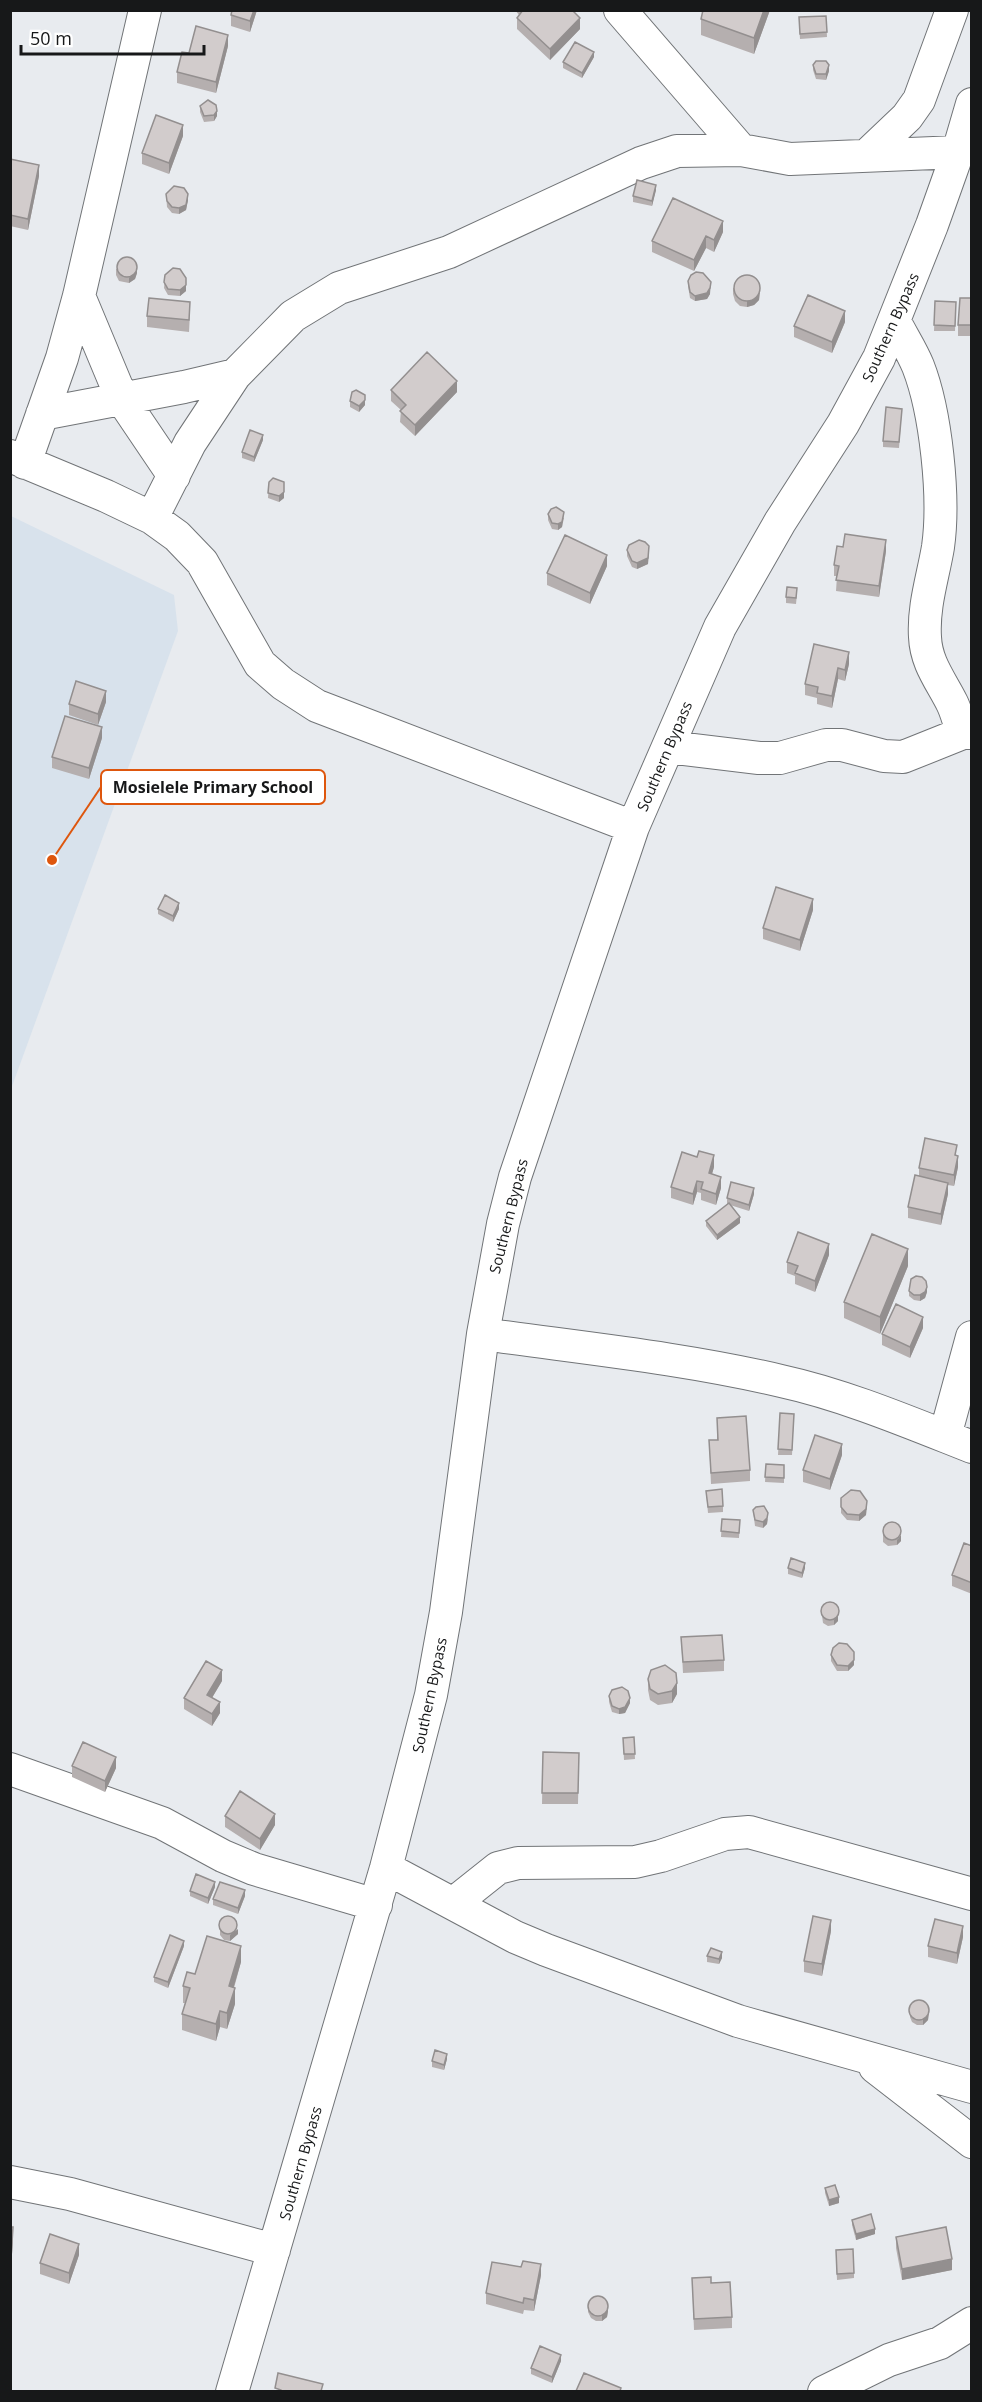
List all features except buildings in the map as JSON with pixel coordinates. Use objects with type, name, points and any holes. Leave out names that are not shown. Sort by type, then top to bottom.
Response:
[{"type":"street","points":[[145,10],[80,296],[62,358],[42,414],[18,460],[106,496],[152,518],[177,536],[202,562],[260,664],[283,684],[317,706],[633,828]]},
{"type":"street","points":[[620,10],[741,150]]},
{"type":"street","points":[[867,155],[907,117],[919,100],[952,10]]},
{"type":"street","name":"Southern Bypass","points":[[232,2391],[376,1905],[431,1695],[446,1612],[483,1334],[503,1224],[515,1177],[633,828],[720,627],[780,522],[843,424],[879,358],[895,322],[958,152],[972,104]]},
{"type":"street","points":[[152,518],[190,442],[235,375],[293,316],[339,288],[449,252],[641,163],[677,151],[741,150],[790,159],[958,152]]},
{"type":"street","points":[[80,296],[122,399],[174,476]]},
{"type":"street","points":[[668,747],[759,758],[780,758],[826,745],[842,745],[884,756],[903,757],[967,733],[928,660],[925,636],[927,594],[938,545],[939,494],[936,445],[931,406],[918,365],[895,322]]},
{"type":"street","points":[[42,414],[235,375]]},
{"type":"street","points":[[483,1334],[672,1361],[782,1381],[905,1421],[958,1442],[972,1337]]},
{"type":"street","points":[[10,1769],[162,1823],[223,1856],[254,1869],[376,1905]]},
{"type":"street","points":[[454,1903],[498,1868],[518,1863],[635,1862],[661,1856],[725,1834],[749,1832],[972,1894]]},
{"type":"street","points":[[386,1868],[515,1937],[546,1950],[738,2021],[972,2087]]},
{"type":"street","points":[[859,2055],[972,2142]]},
{"type":"street","points":[[10,2182],[70,2194],[274,2250]]},
{"type":"street","points":[[824,2391],[889,2360],[940,2343],[972,2323]]},
{"type":"shaded area","points":[[11,516],[174,595],[178,631],[11,1089]]},
{"type":"place","name":"Mosielele Primary School","points":[[52,860]]}]
